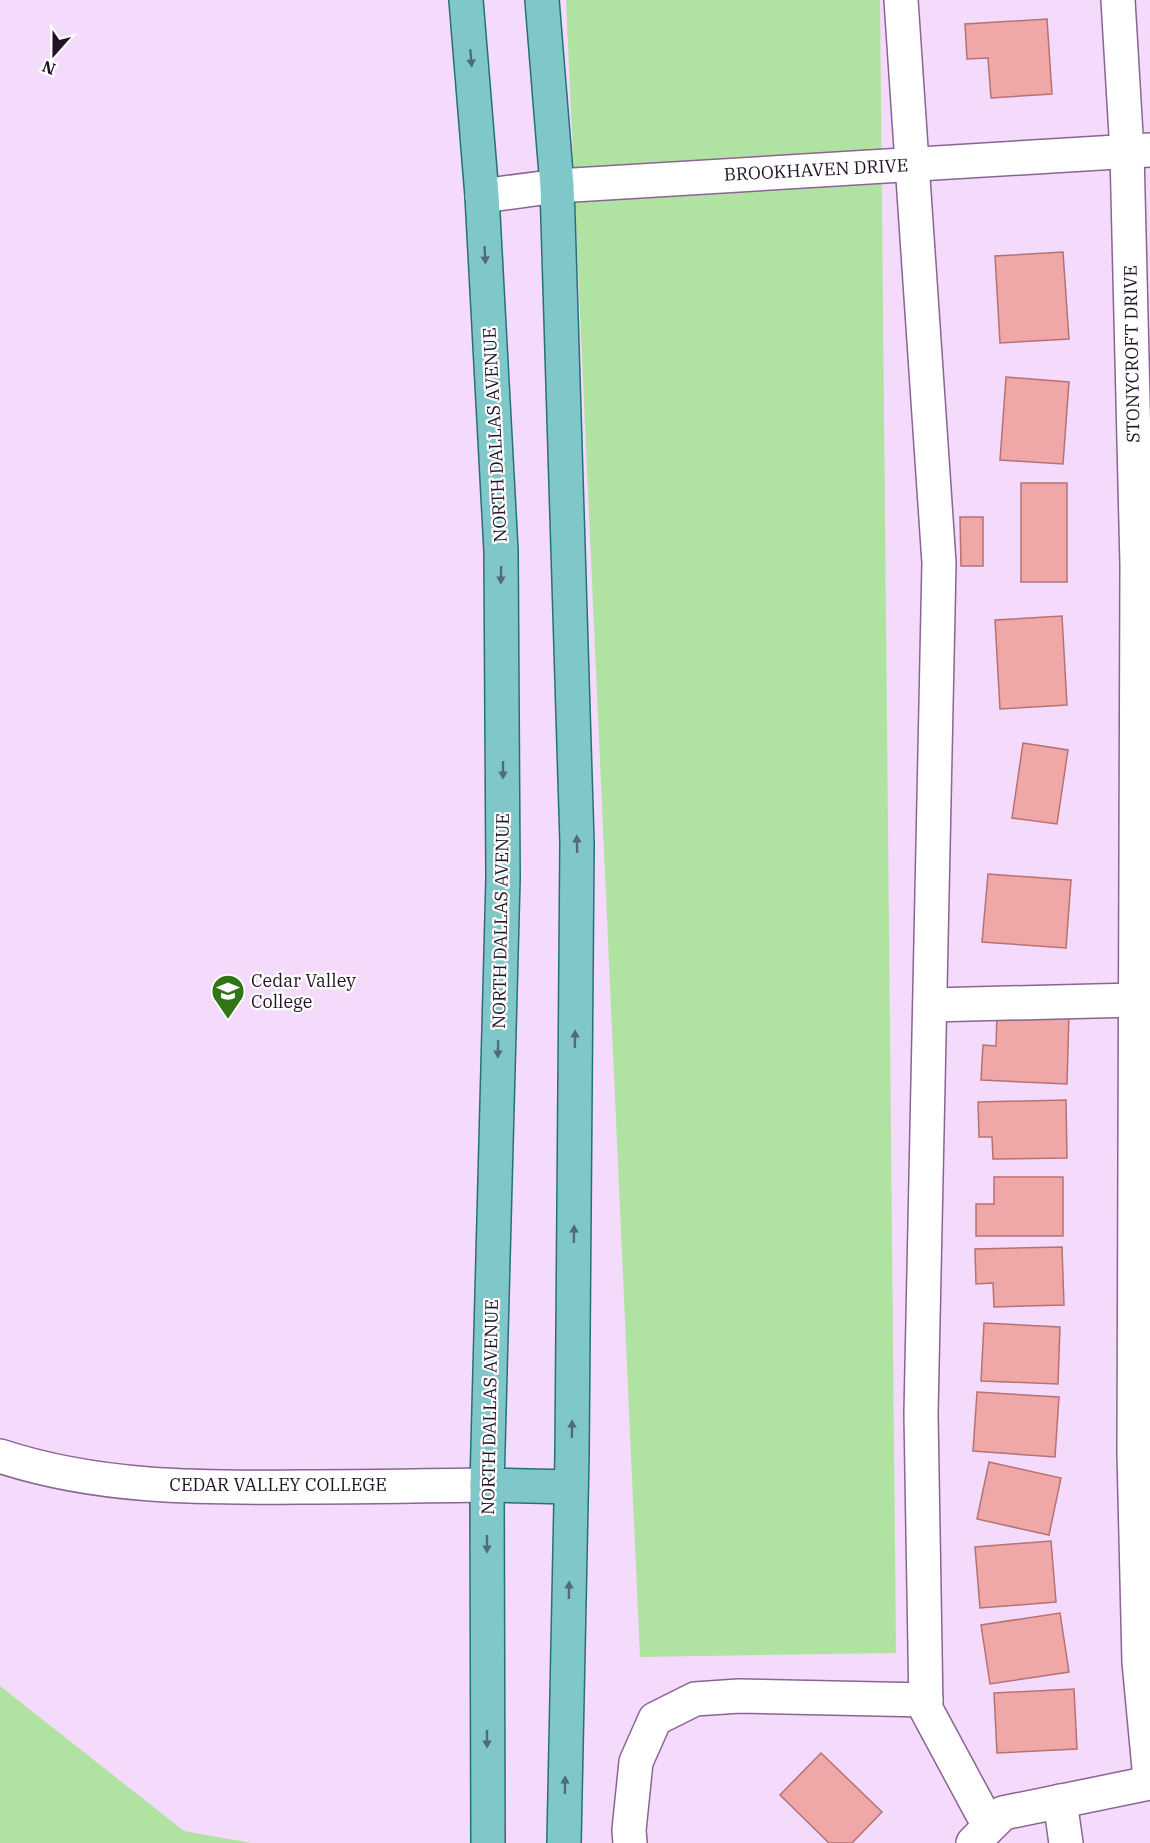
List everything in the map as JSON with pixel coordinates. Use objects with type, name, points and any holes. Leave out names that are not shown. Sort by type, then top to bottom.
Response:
[{"type":"main road","name":"NORTH DALLAS AVENUE","points":[[466,0],[482,196],[501,550],[503,878],[487,1485],[488,1843]]},
{"type":"main road","points":[[542,0],[557,186],[577,843],[571,1487],[564,1843]]},
{"type":"main road","points":[[487,1485],[571,1487]]},
{"type":"street","points":[[901,0],[939,563],[921,1414],[926,1708],[951,1758],[981,1835],[1003,1813],[1150,1781]]},
{"type":"street","name":"STONYCROFT DRIVE","points":[[1118,0],[1139,151],[1143,765],[1142,951],[1135,1000],[1142,1160],[1134,1454],[1144,1594],[1139,1662],[1150,1781]]},
{"type":"street","name":"BROOKHAVEN DRIVE","points":[[482,196],[557,186],[1139,151]]},
{"type":"street","points":[[931,1005],[1135,1000]]},
{"type":"street","name":"CEDAR VALLEY COLLEGE","points":[[0,1456],[39,1469],[89,1478],[200,1488],[487,1485]]},
{"type":"street","points":[[630,1843],[636,1762],[655,1719],[695,1698],[739,1696],[926,1700]]},
{"type":"street","points":[[1060,1802],[1066,1843]]},
{"type":"green space","points":[[566,0],[880,0],[896,1653],[640,1657]]},
{"type":"green space","points":[[0,1686],[184,1831],[251,1843],[0,1843]]},
{"type":"building","points":[[1047,19],[1052,94],[991,98],[988,58],[967,59],[965,24]]},
{"type":"building","points":[[1063,252],[1069,339],[1000,343],[995,256]]},
{"type":"building","points":[[1006,377],[1069,382],[1063,464],[1000,460]]},
{"type":"building","points":[[1021,483],[1067,483],[1067,582],[1021,582]]},
{"type":"building","points":[[960,517],[983,517],[983,566],[961,566]]},
{"type":"building","points":[[1062,616],[1067,705],[1000,709],[995,620]]},
{"type":"building","points":[[1023,743],[1068,750],[1057,824],[1012,818]]},
{"type":"building","points":[[988,874],[1071,880],[1066,948],[982,942]]},
{"type":"building","points":[[997,1011],[1069,1014],[1067,1084],[981,1080],[983,1045],[996,1046]]},
{"type":"building","points":[[1066,1100],[1067,1158],[993,1159],[992,1137],[979,1137],[978,1102]]},
{"type":"building","points":[[994,1177],[1063,1177],[1063,1236],[976,1236],[976,1204],[994,1204]]},
{"type":"building","points":[[1062,1247],[1064,1305],[994,1307],[993,1283],[976,1284],[975,1249]]},
{"type":"building","points":[[984,1323],[1060,1327],[1058,1384],[981,1381]]},
{"type":"building","points":[[977,1392],[1059,1397],[1055,1457],[973,1451]]},
{"type":"building","points":[[989,1462],[1061,1478],[1049,1535],[977,1519]]},
{"type":"building","points":[[1051,1541],[1056,1602],[980,1608],[975,1547]]},
{"type":"building","points":[[1060,1613],[1069,1672],[990,1684],[981,1625]]},
{"type":"building","points":[[1074,1689],[1077,1749],[997,1753],[994,1693]]},
{"type":"building","points":[[821,1753],[882,1812],[852,1843],[829,1843],[780,1795]]},
{"type":"place","name":"Cedar Valley College","points":[[228,1020]]}]
